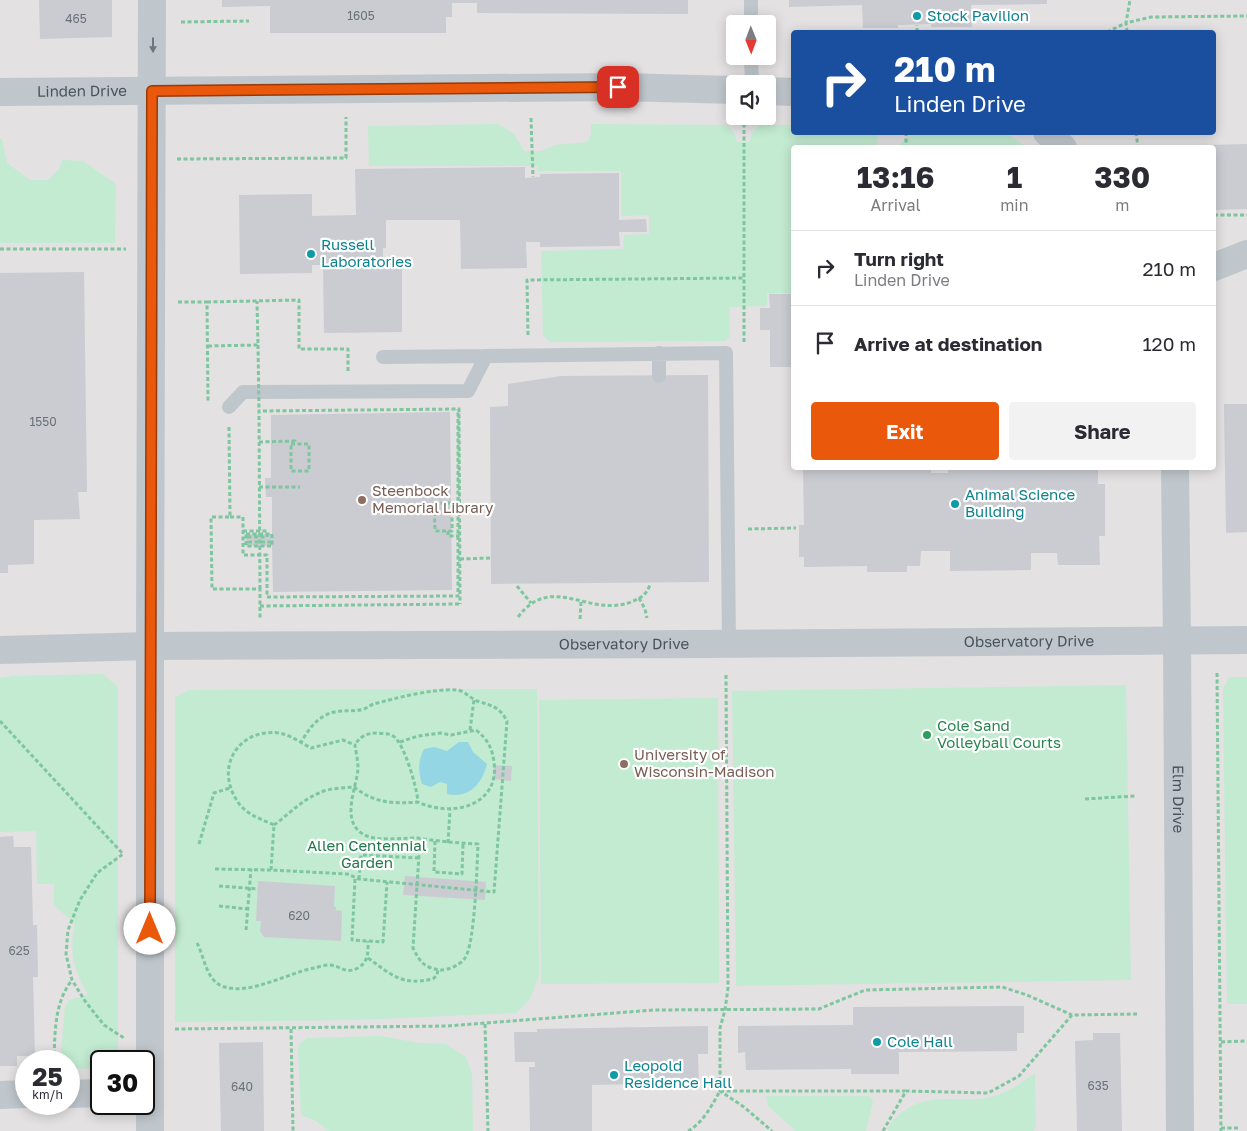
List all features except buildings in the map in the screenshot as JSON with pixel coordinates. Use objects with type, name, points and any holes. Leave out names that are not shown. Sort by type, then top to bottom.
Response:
[{"type":"street","points":[[147,1050],[152,0]]},
{"type":"street","name":"Linden Drive","points":[[0,92],[608,87],[726,90]]},
{"type":"street","points":[[776,91],[791,92]]},
{"type":"street","points":[[1050,135],[1060,145]]},
{"type":"street","points":[[1216,266],[1247,254]]},
{"type":"street","name":"Elm Drive","points":[[1176,470],[1180,1131]]},
{"type":"street","name":"Observatory Drive","points":[[0,650],[150,646],[1247,640]]},
{"type":"street","points":[[0,1095],[15,1094]]},
{"type":"street","points":[[149,1115],[150,1131]]},
{"type":"lane","points":[[750,0],[751,15]]},
{"type":"lane","points":[[383,357],[726,352],[729,644]]},
{"type":"lane","points":[[659,353],[659,376]]},
{"type":"lane","points":[[229,407],[243,392],[349,390],[468,391],[486,356]]},
{"type":"path","points":[[1127,30],[1130,0]]},
{"type":"path","points":[[1112,30],[1150,17],[1247,16]]},
{"type":"path","points":[[181,22],[249,21]]},
{"type":"path","points":[[917,24],[917,30]]},
{"type":"path","points":[[174,160],[346,158],[346,117]]},
{"type":"path","points":[[531,118],[533,178]]},
{"type":"path","points":[[1216,215],[1247,215]]},
{"type":"path","points":[[0,249],[127,249]]},
{"type":"path","points":[[528,356],[527,280],[744,278]]},
{"type":"path","points":[[175,302],[299,300],[299,349],[348,349],[348,366]]},
{"type":"path","points":[[257,301],[260,626]]},
{"type":"path","points":[[207,302],[208,407],[229,407],[230,517]]},
{"type":"path","points":[[208,346],[258,345]]},
{"type":"path","points":[[260,589],[212,589],[211,517],[243,517],[243,556],[267,555],[267,597],[458,596],[458,391]]},
{"type":"path","points":[[259,411],[460,409],[460,604],[260,606]]},
{"type":"path","points":[[259,442],[295,441],[295,444],[309,444],[309,470],[291,471],[291,444],[295,444]]},
{"type":"path","points":[[259,488],[300,487]]},
{"type":"path","points":[[434,503],[452,503],[452,527],[452,531],[434,531],[434,503]]},
{"type":"path","points":[[452,527],[458,527]]},
{"type":"path","points":[[744,529],[796,528]]},
{"type":"path","points":[[243,531],[267,531],[267,534],[272,534],[272,546],[246,546],[246,534],[267,534]]},
{"type":"path","points":[[448,531],[448,536],[460,536]]},
{"type":"path","points":[[460,559],[491,558]]},
{"type":"path","points":[[513,624],[531,603],[548,597],[558,596],[581,602],[615,606],[647,594],[650,585]]},
{"type":"path","points":[[517,586],[531,603]]},
{"type":"path","points":[[639,598],[645,609],[648,624]]},
{"type":"path","points":[[579,624],[581,602]]},
{"type":"path","points":[[1217,673],[1221,1130],[1239,1128]]},
{"type":"path","points":[[688,1131],[695,1127],[720,1091],[720,1028],[728,988],[726,675]]},
{"type":"path","points":[[215,868],[347,874],[357,879],[494,892],[507,721],[501,711],[495,706],[474,700],[458,690],[409,695],[372,704],[365,709],[339,710],[326,715],[314,723],[301,742]]},
{"type":"path","points":[[470,730],[474,700]]},
{"type":"path","points":[[0,721],[123,854],[97,873],[80,900],[68,930],[66,954],[72,980],[85,1002],[104,1024],[124,1038]]},
{"type":"path","points":[[274,824],[320,792],[354,787],[365,795],[382,802],[399,804],[418,802],[427,806],[458,810],[474,804],[490,789],[496,774],[493,751],[486,738],[476,730],[470,730],[463,734],[418,736],[400,742]]},
{"type":"path","points":[[274,824],[258,819],[242,808],[230,788],[228,779],[230,761],[236,749],[245,741],[259,734],[279,733],[311,748],[343,740],[355,745]]},
{"type":"path","points":[[418,802],[416,787],[400,742],[393,735],[370,733],[359,738],[355,745],[358,768],[350,804],[352,818],[360,831],[367,836],[420,839],[448,843],[478,844],[476,890],[469,950],[464,959],[452,968],[444,970],[428,968],[420,962],[413,948],[420,839]]},
{"type":"path","points":[[200,844],[214,793],[230,788]]},
{"type":"path","points":[[1085,799],[1136,796]]},
{"type":"path","points":[[448,843],[450,810]]},
{"type":"path","points":[[272,870],[274,824]]},
{"type":"path","points":[[435,841],[434,872],[453,874],[462,874],[463,843]]},
{"type":"path","points":[[387,882],[382,942],[352,940],[361,855],[419,858]]},
{"type":"path","points":[[246,930],[251,869]]},
{"type":"path","points":[[219,886],[258,890]]},
{"type":"path","points":[[219,906],[248,909]]},
{"type":"path","points":[[197,944],[213,980],[224,987],[243,989],[298,971],[330,965],[343,970],[352,970],[360,967],[368,958],[368,941]]},
{"type":"path","points":[[368,958],[394,977],[410,981],[433,979],[437,975],[438,969]]},
{"type":"path","points":[[54,1050],[55,1024],[65,989],[72,980]]},
{"type":"path","points":[[171,1030],[447,1026],[654,1010],[819,1009],[866,990],[1002,987],[1027,995],[1072,1016],[1137,1014]]},
{"type":"path","points":[[720,1091],[988,1093],[1019,1076],[1072,1016]]},
{"type":"path","points":[[485,1024],[488,1131]]},
{"type":"path","points":[[292,1029],[293,1131]]},
{"type":"path","points":[[1221,1042],[1247,1041]]},
{"type":"path","points":[[720,1091],[744,1107],[772,1131]]},
{"type":"path","points":[[882,1131],[906,1091]]},
{"type":"shaded area","name":"University of Wisconsin-Madison","points":[[0,0],[1247,0],[1247,1131],[0,1131]]},
{"type":"green space","points":[[498,124],[514,134],[524,151],[541,151],[555,145],[587,142],[591,134],[591,124],[728,125],[734,133],[737,142],[749,142],[752,133],[759,125],[791,125],[791,135],[877,135],[878,145],[791,145],[791,293],[767,293],[767,306],[729,307],[730,337],[725,341],[550,342],[543,335],[541,251],[623,249],[624,235],[649,234],[649,215],[621,216],[621,171],[538,171],[537,166],[369,166],[368,126]]},
{"type":"green space","points":[[910,135],[1008,135],[1024,145],[899,145]]},
{"type":"green space","points":[[0,138],[2,139],[7,163],[30,180],[48,180],[60,168],[62,160],[83,161],[116,184],[115,243],[0,243]]},
{"type":"green space","points":[[103,674],[118,687],[118,1050],[90,1050],[90,1068],[80,1069],[80,1050],[61,1050],[65,1008],[69,1000],[88,995],[74,961],[72,945],[75,924],[54,905],[54,884],[37,884],[36,831],[0,832],[0,678]]},
{"type":"green space","points":[[1229,677],[1247,677],[1247,1004],[1227,1004],[1223,689]]},
{"type":"green space","points":[[1126,685],[1131,980],[736,986],[732,691]]},
{"type":"green space","name":"Allen Centennial Garden","points":[[537,689],[539,976],[530,999],[516,1013],[356,1020],[175,1022],[175,697],[189,690]]},
{"type":"green space","points":[[718,698],[719,983],[541,984],[539,700]]},
{"type":"green space","points":[[380,1036],[419,1043],[446,1044],[466,1057],[472,1074],[473,1131],[329,1131],[316,1121],[301,1115],[298,1049],[300,1043],[307,1038]]},
{"type":"green space","points":[[1035,1073],[1036,1128],[1033,1131],[888,1131],[894,1119],[909,1108],[920,1103],[941,1099],[987,1098],[1012,1088]]},
{"type":"green space","points":[[766,1096],[869,1096],[873,1101],[866,1131],[796,1131],[768,1106]]},
{"type":"water","points":[[459,742],[468,742],[473,752],[487,764],[478,784],[468,792],[455,795],[447,794],[447,784],[440,782],[431,787],[422,784],[419,766],[424,749],[434,747],[447,751]]},
{"type":"place","name":"Stock Pavilion","points":[[917,16]]},
{"type":"place","name":"Russell Laboratories","points":[[311,254]]},
{"type":"place","name":"Steenbock Memorial Library","points":[[362,500]]},
{"type":"place","name":"Animal Science Building","points":[[955,504]]},
{"type":"place","name":"Cole Sand Volleyball Courts","points":[[927,735]]},
{"type":"place","name":"University of Wisconsin-Madison","points":[[624,764]]},
{"type":"place","name":"Cole Hall","points":[[877,1042]]},
{"type":"place","name":"Leopold Residence Hall","points":[[614,1075]]},
{"type":"route","points":[[150,929],[152,91],[618,87]]}]
